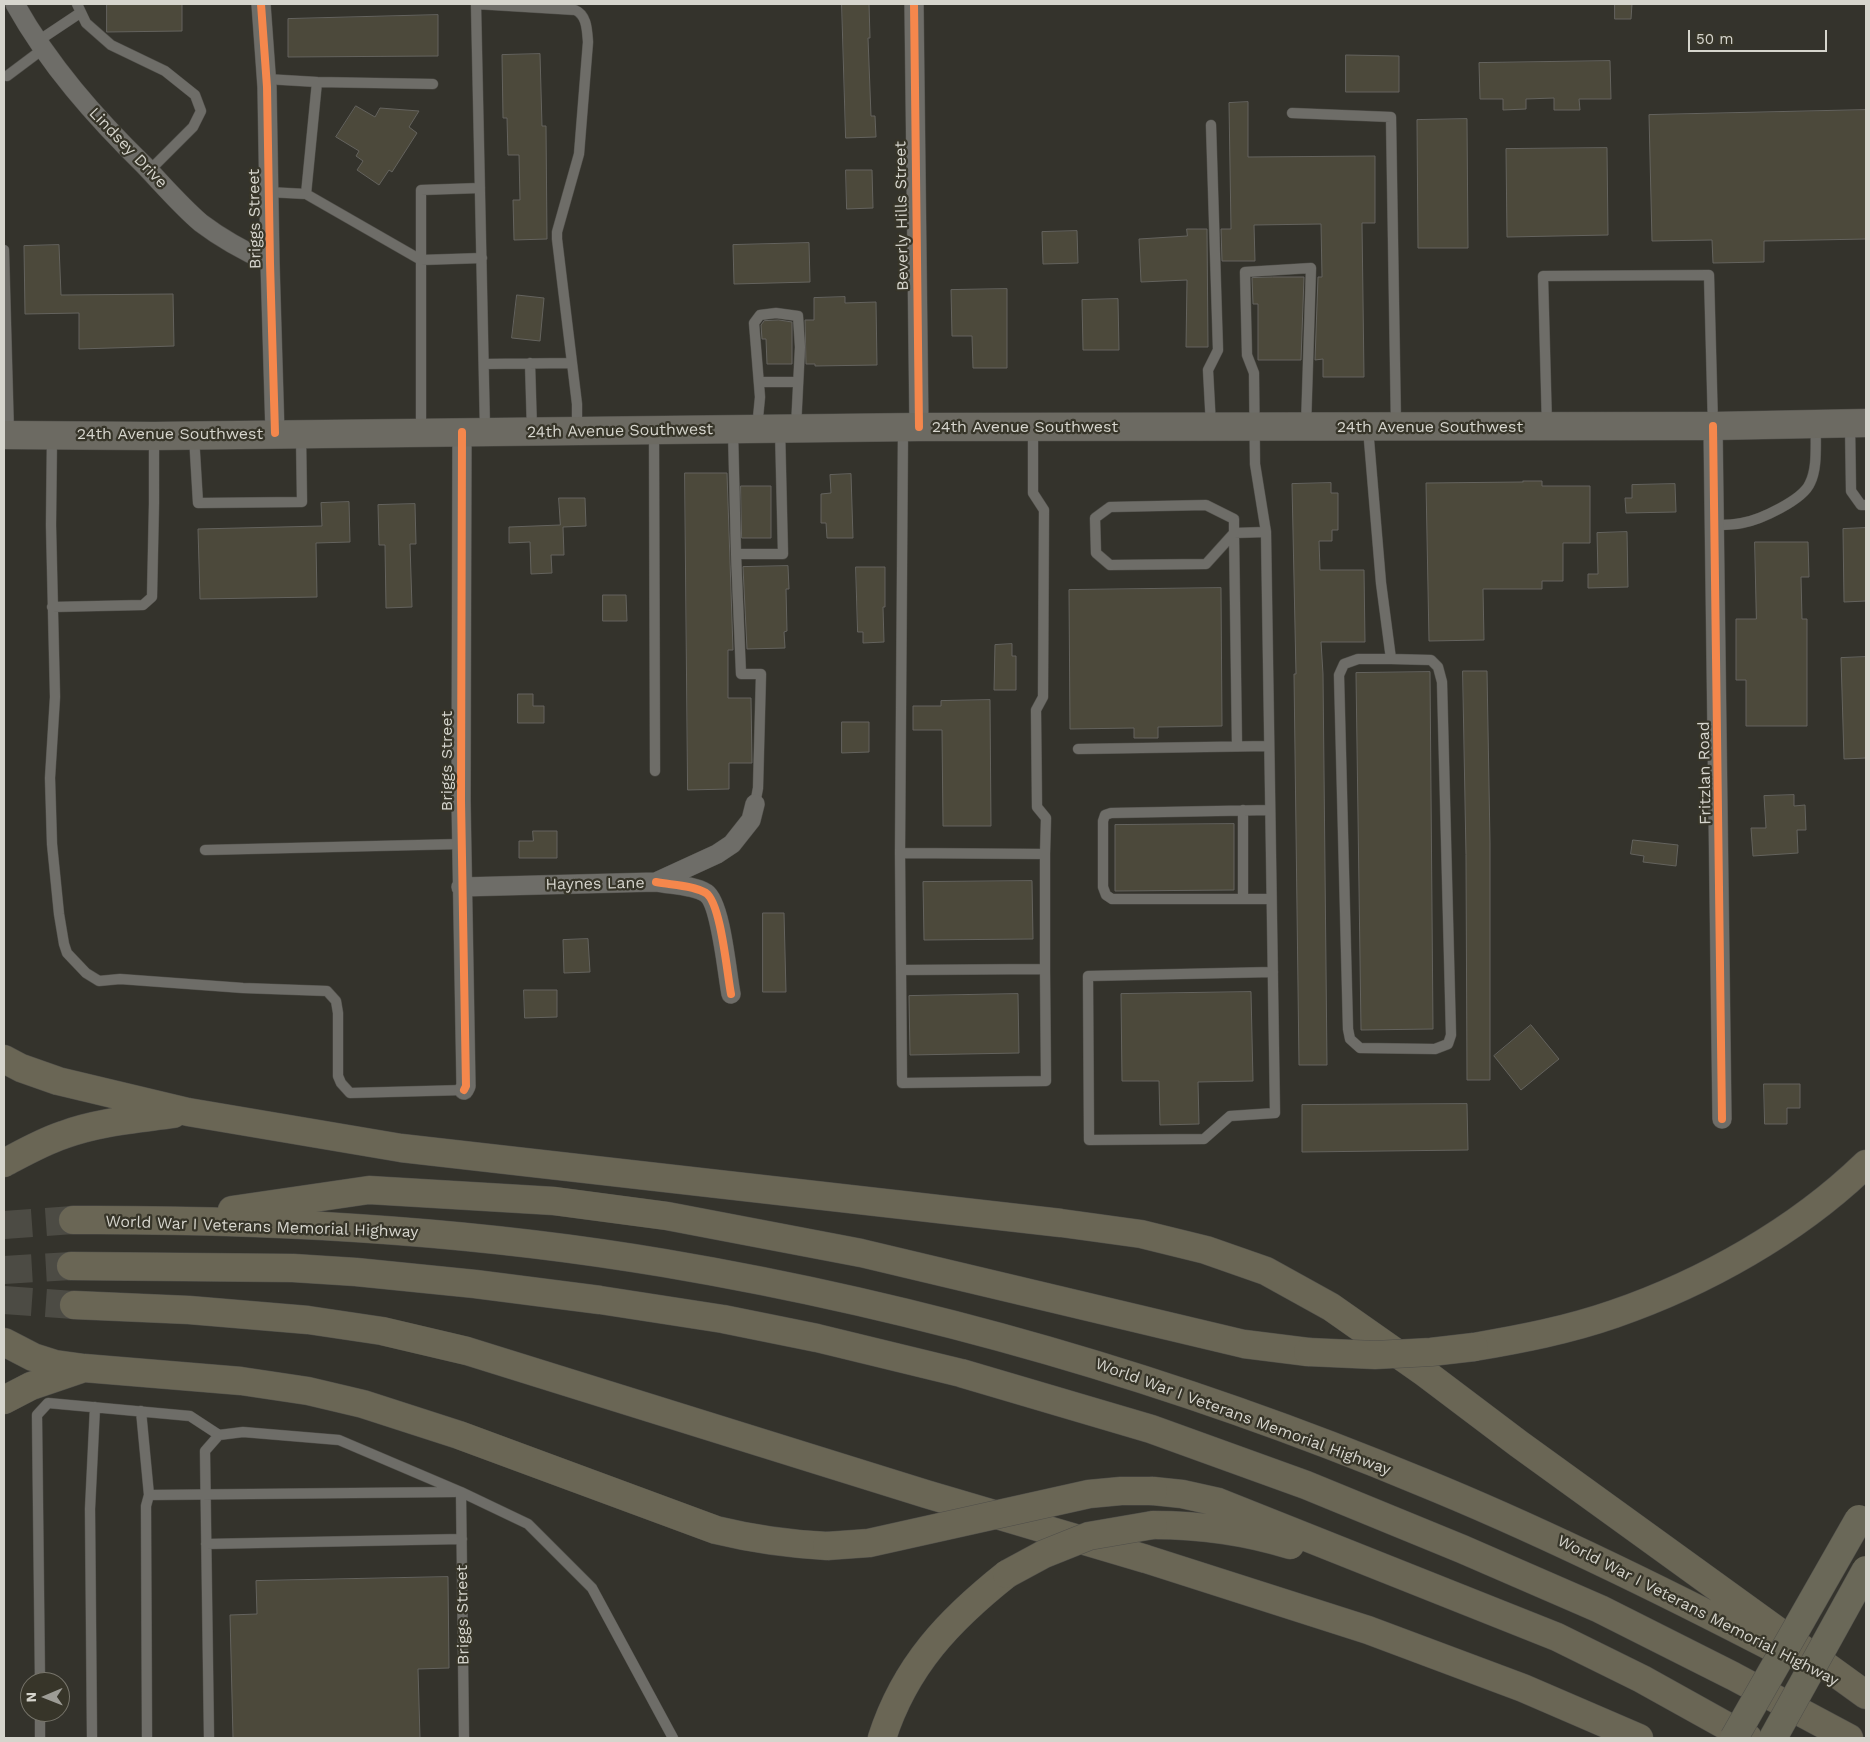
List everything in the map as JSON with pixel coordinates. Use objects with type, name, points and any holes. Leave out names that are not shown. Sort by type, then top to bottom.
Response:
[{"type":"highway","points":[[4,1059],[21,1068],[58,1081],[188,1112],[401,1148],[1114,1230],[1141,1234],[1206,1250],[1266,1272],[1331,1307],[1425,1373],[1519,1444],[1866,1695]]},
{"type":"highway","points":[[4,1164],[30,1149],[64,1134],[102,1124],[188,1112]]},
{"type":"highway","points":[[168,1220],[369,1190],[554,1201],[667,1216],[862,1253],[1244,1344],[1308,1352],[1375,1355],[1431,1352],[1474,1347],[1547,1334],[1614,1314],[1686,1284],[1750,1251],[1820,1204],[1866,1164]]},
{"type":"highway","name":"World War I Veterans Memorial Highway","points":[[73,1220],[168,1220],[324,1226],[436,1234],[541,1245],[662,1263],[802,1289],[922,1317],[1067,1356],[1179,1391],[1283,1428],[1421,1481],[1560,1542],[1670,1594],[1866,1695]]},
{"type":"highway","points":[[71,1266],[293,1268],[356,1272],[475,1284],[600,1300],[723,1319],[817,1338],[961,1373],[1151,1429],[1306,1485],[1407,1526],[1600,1609],[1733,1676],[1849,1738]]},
{"type":"highway","points":[[74,1305],[189,1310],[308,1320],[382,1331],[467,1351],[926,1494],[1146,1559],[1368,1630],[1523,1688],[1639,1738]]},
{"type":"highway","points":[[4,1342],[33,1357],[55,1364],[241,1381],[308,1391],[363,1404],[468,1438],[716,1530],[789,1544],[827,1546],[869,1543],[1088,1494],[1153,1491],[1182,1494],[1218,1502],[1556,1637],[1642,1680],[1748,1738]]},
{"type":"highway","points":[[4,1400],[30,1386],[84,1368]]},
{"type":"highway","points":[[1734,1738],[1860,1519]]},
{"type":"highway","points":[[882,1738],[901,1693],[918,1663],[961,1612],[1007,1574],[1044,1554],[1089,1536],[1153,1525],[1215,1528],[1271,1539],[1465,1600]]},
{"type":"highway","points":[[1773,1738],[1866,1570]]},
{"type":"main road","name":"24th Avenue Southwest","points":[[7,435],[154,436],[911,427],[1547,427],[1858,424]]},
{"type":"street","name":"Lindsey Drive","points":[[15,4],[41,45],[99,119],[149,170],[202,223],[244,251],[270,263]]},
{"type":"street","name":"Briggs Street","points":[[261,4],[266,79],[270,263],[288,433]]},
{"type":"street","name":"Beverly Hills Street","points":[[911,427],[914,4]]},
{"type":"street","name":"Fritzlan Road","points":[[1713,426],[1722,1119]]},
{"type":"street","name":"Briggs Street","points":[[464,1090],[466,1086],[461,844],[473,432]]},
{"type":"street","name":"Haynes Lane","points":[[462,887],[656,882],[700,862],[732,844],[751,820],[754,804]]},
{"type":"street","points":[[656,882],[696,889],[707,894],[712,901],[718,917],[731,994]]},
{"type":"lane","points":[[473,432],[484,364],[476,4],[538,5],[575,10],[580,12],[586,24],[588,42],[579,154],[557,232],[560,281],[577,404],[577,431]]},
{"type":"lane","points":[[7,76],[78,8],[86,23],[111,45],[165,71],[195,95],[201,111],[193,127],[149,170]]},
{"type":"lane","points":[[266,79],[316,82],[433,84]]},
{"type":"lane","points":[[306,194],[316,82]]},
{"type":"lane","points":[[1292,113],[1391,117],[1396,427]]},
{"type":"lane","points":[[1211,125],[1218,350],[1208,370],[1211,427]]},
{"type":"lane","points":[[421,432],[421,190],[480,188]]},
{"type":"lane","points":[[268,192],[306,194],[422,260],[482,258]]},
{"type":"lane","points":[[4,250],[7,435]]},
{"type":"lane","points":[[1273,972],[1088,976],[1089,1140],[1204,1139],[1230,1116],[1275,1114],[1273,972],[1271,899],[1266,532],[1256,464],[1254,373],[1247,354],[1245,272],[1311,268],[1306,427]]},
{"type":"lane","points":[[1547,427],[1543,276],[1709,275],[1713,426]]},
{"type":"lane","points":[[736,554],[784,554],[767,429],[760,397],[754,323],[760,315],[776,313],[798,316],[800,347],[798,382],[767,429],[736,554],[740,674],[762,674],[758,788],[754,804]]},
{"type":"lane","points":[[530,363],[532,432]]},
{"type":"lane","points":[[484,364],[572,363]]},
{"type":"lane","points":[[759,382],[798,382]]},
{"type":"lane","points":[[1858,424],[1851,491],[1861,505],[1866,505]]},
{"type":"lane","points":[[1715,525],[1740,524],[1752,521],[1784,506],[1804,492],[1810,484],[1814,473],[1816,425]]},
{"type":"lane","points":[[911,427],[900,854],[902,1083],[1046,1082],[1046,818],[1037,807],[1036,710],[1043,697],[1044,510],[1033,493],[1033,427]]},
{"type":"lane","points":[[1368,427],[1381,583],[1391,659]]},
{"type":"lane","points":[[654,430],[656,771]]},
{"type":"lane","points":[[194,435],[198,503],[302,502],[288,433]]},
{"type":"lane","points":[[52,434],[51,525],[55,697],[50,778],[52,844],[59,914],[67,953],[86,973],[99,981],[120,979],[243,988],[326,991],[336,1001],[338,1013],[338,1076],[341,1083],[350,1093],[464,1090]]},
{"type":"lane","points":[[52,607],[143,605],[152,597],[154,436]]},
{"type":"lane","points":[[1237,746],[1234,533],[1234,520],[1206,504],[1110,507],[1095,518],[1096,552],[1110,565],[1206,564],[1234,533],[1266,532]]},
{"type":"lane","points":[[1391,659],[1431,660],[1438,668],[1442,682],[1451,1035],[1448,1044],[1435,1049],[1360,1048],[1350,1040],[1348,1029],[1339,675],[1344,664],[1358,660],[1391,659]]},
{"type":"lane","points":[[1078,749],[1269,746]]},
{"type":"lane","points":[[1243,810],[1243,899]]},
{"type":"lane","points":[[1270,810],[1111,813],[1105,815],[1103,821],[1103,887],[1106,896],[1112,899],[1271,899]]},
{"type":"lane","points":[[205,850],[461,844]]},
{"type":"lane","points":[[900,854],[1045,854]]},
{"type":"lane","points":[[901,970],[1045,969]]},
{"type":"lane","points":[[40,1672],[37,1415],[48,1404],[190,1416],[219,1435],[242,1432],[339,1440],[461,1492],[528,1524],[592,1588],[673,1738]]},
{"type":"lane","points":[[92,1738],[90,1509],[94,1408]]},
{"type":"lane","points":[[141,1412],[150,1495],[146,1506],[147,1738]]},
{"type":"lane","points":[[209,1738],[205,1451],[219,1435]]},
{"type":"lane","points":[[150,1495],[461,1492]]},
{"type":"lane","name":"Briggs Street","points":[[461,1492],[464,1738]]},
{"type":"lane","points":[[206,1544],[462,1539]]},
{"type":"lane","points":[[40,1722],[40,1738]]},
{"type":"building","points":[[107,4],[182,4],[182,31],[107,32]]},
{"type":"building","points":[[842,4],[869,4],[870,38],[868,38],[871,116],[875,116],[876,137],[846,138]]},
{"type":"building","points":[[1615,4],[1632,4],[1631,19],[1615,19]]},
{"type":"building","points":[[438,15],[438,56],[288,57],[288,19]]},
{"type":"building","points":[[540,54],[542,126],[546,126],[547,239],[514,240],[513,200],[520,200],[519,155],[508,155],[507,118],[503,118],[502,55]]},
{"type":"building","points":[[1346,55],[1399,56],[1399,92],[1346,92]]},
{"type":"building","points":[[1610,61],[1611,99],[1579,99],[1580,110],[1554,110],[1554,98],[1526,99],[1526,109],[1503,110],[1503,99],[1480,99],[1479,63]]},
{"type":"building","points":[[1248,102],[1248,157],[1375,156],[1375,223],[1362,223],[1364,377],[1323,377],[1323,359],[1315,360],[1318,277],[1322,277],[1321,224],[1254,225],[1255,261],[1222,261],[1221,229],[1231,229],[1229,103]]},
{"type":"building","points":[[356,106],[375,117],[380,108],[419,111],[409,127],[417,133],[392,172],[389,170],[379,185],[357,170],[363,161],[356,156],[359,151],[336,137]]},
{"type":"building","points":[[1866,110],[1866,239],[1764,241],[1764,262],[1713,263],[1712,240],[1652,241],[1649,115]]},
{"type":"building","points":[[1467,119],[1468,248],[1418,248],[1417,120]]},
{"type":"building","points":[[1607,148],[1608,235],[1507,237],[1506,149]]},
{"type":"building","points":[[846,170],[872,170],[873,208],[847,209]]},
{"type":"building","points":[[1187,229],[1207,229],[1208,347],[1186,347],[1187,280],[1141,282],[1139,239],[1187,236]]},
{"type":"building","points":[[1077,231],[1078,263],[1043,264],[1042,232]]},
{"type":"building","points":[[809,243],[810,282],[734,284],[733,245]]},
{"type":"building","points":[[59,245],[61,295],[173,294],[174,346],[79,349],[79,313],[25,314],[24,246]]},
{"type":"building","points":[[1304,277],[1301,360],[1258,360],[1258,304],[1253,304],[1252,278]]},
{"type":"building","points":[[1007,289],[1007,368],[973,368],[972,336],[952,336],[951,290]]},
{"type":"building","points":[[517,295],[544,298],[540,341],[512,338]]},
{"type":"building","points":[[845,297],[845,303],[876,302],[877,365],[815,366],[815,364],[806,364],[805,320],[814,320],[814,298]]},
{"type":"building","points":[[1118,299],[1119,350],[1083,350],[1082,300]]},
{"type":"building","points":[[779,320],[792,322],[792,364],[767,364],[766,339],[762,339],[761,325],[764,321]]},
{"type":"building","points":[[685,473],[727,473],[733,650],[728,650],[728,698],[751,698],[752,763],[729,763],[729,789],[688,790]]},
{"type":"building","points":[[851,474],[853,538],[827,538],[826,523],[821,523],[821,494],[831,493],[830,475]]},
{"type":"building","points":[[1542,481],[1542,486],[1590,486],[1590,543],[1563,543],[1563,581],[1542,581],[1542,589],[1483,589],[1484,640],[1429,641],[1426,483]]},
{"type":"building","points":[[1331,483],[1331,493],[1338,493],[1338,530],[1332,530],[1332,541],[1319,541],[1320,570],[1364,570],[1365,642],[1321,642],[1323,674],[1327,1065],[1299,1065],[1294,674],[1296,674],[1292,484]]},
{"type":"building","points":[[1675,484],[1676,512],[1626,513],[1625,498],[1632,498],[1632,485]]},
{"type":"building","points":[[741,486],[771,486],[771,538],[742,538]]},
{"type":"building","points":[[559,498],[585,498],[586,526],[563,527],[564,555],[551,555],[552,573],[531,574],[530,542],[509,543],[509,527],[560,525]]},
{"type":"building","points":[[349,502],[350,542],[316,543],[317,597],[200,599],[198,529],[322,526],[321,503]]},
{"type":"building","points":[[415,504],[416,544],[410,544],[412,607],[386,608],[385,545],[379,545],[378,505]]},
{"type":"building","points":[[1866,528],[1866,601],[1844,602],[1843,529]]},
{"type":"building","points":[[1627,532],[1628,587],[1588,588],[1588,574],[1598,574],[1597,533]]},
{"type":"building","points":[[1755,542],[1808,542],[1809,577],[1801,577],[1802,619],[1807,619],[1807,726],[1746,726],[1746,680],[1736,680],[1736,619],[1756,619]]},
{"type":"building","points":[[788,566],[789,589],[786,589],[787,631],[784,632],[785,648],[747,649],[743,567]]},
{"type":"building","points":[[856,567],[885,567],[884,642],[863,643],[863,632],[858,632]]},
{"type":"building","points":[[1221,588],[1222,726],[1158,727],[1158,738],[1134,738],[1134,728],[1070,729],[1069,590]]},
{"type":"building","points":[[603,595],[626,595],[627,621],[603,621]]},
{"type":"building","points":[[1012,644],[1012,656],[1016,656],[1016,690],[994,690],[995,645]]},
{"type":"building","points":[[1866,657],[1866,758],[1844,759],[1841,658]]},
{"type":"building","points":[[1463,671],[1487,671],[1490,843],[1490,1080],[1467,1080]]},
{"type":"building","points":[[1430,672],[1433,1029],[1361,1030],[1356,673]]},
{"type":"building","points":[[518,694],[533,694],[533,706],[544,706],[544,723],[518,723]]},
{"type":"building","points":[[990,700],[991,826],[943,826],[942,730],[913,730],[913,706],[941,706],[941,701]]},
{"type":"building","points":[[842,722],[869,722],[869,752],[842,753]]},
{"type":"building","points":[[1794,795],[1794,806],[1805,805],[1806,830],[1797,830],[1798,853],[1753,856],[1751,828],[1766,828],[1764,796]]},
{"type":"building","points":[[1234,824],[1234,890],[1115,891],[1115,825]]},
{"type":"building","points":[[533,831],[557,831],[557,858],[519,858],[519,841],[533,841]]},
{"type":"building","points":[[1633,840],[1678,845],[1676,866],[1643,862],[1644,856],[1631,854]]},
{"type":"building","points":[[1032,881],[1033,939],[924,940],[923,882]]},
{"type":"building","points":[[763,913],[784,913],[786,992],[763,992]]},
{"type":"building","points":[[588,939],[590,972],[564,973],[563,940]]},
{"type":"building","points":[[524,990],[557,990],[557,1017],[525,1018]]},
{"type":"building","points":[[1251,992],[1253,1081],[1198,1082],[1199,1124],[1160,1125],[1159,1081],[1122,1081],[1121,994]]},
{"type":"building","points":[[1018,994],[1019,1053],[910,1055],[909,996]]},
{"type":"building","points":[[1531,1025],[1559,1059],[1521,1090],[1494,1056]]},
{"type":"building","points":[[1764,1084],[1800,1084],[1800,1108],[1787,1108],[1787,1124],[1765,1124]]},
{"type":"building","points":[[1467,1104],[1468,1150],[1302,1152],[1302,1105]]},
{"type":"building","points":[[448,1577],[449,1668],[418,1669],[420,1738],[233,1738],[230,1615],[257,1614],[256,1581]]},
{"type":"tunnel","points":[[4,1225],[73,1220]]},
{"type":"tunnel","points":[[4,1270],[71,1266]]},
{"type":"tunnel","points":[[4,1300],[74,1305]]},
{"type":"cycle path","points":[[261,4],[267,87],[275,433]]},
{"type":"cycle path","points":[[914,4],[919,427]]},
{"type":"cycle path","points":[[1713,426],[1722,1119]]},
{"type":"cycle path","points":[[462,432],[461,800],[466,1086],[464,1090]]},
{"type":"cycle path","points":[[656,882],[695,888],[706,893],[711,899],[716,910],[723,940],[731,994]]}]
